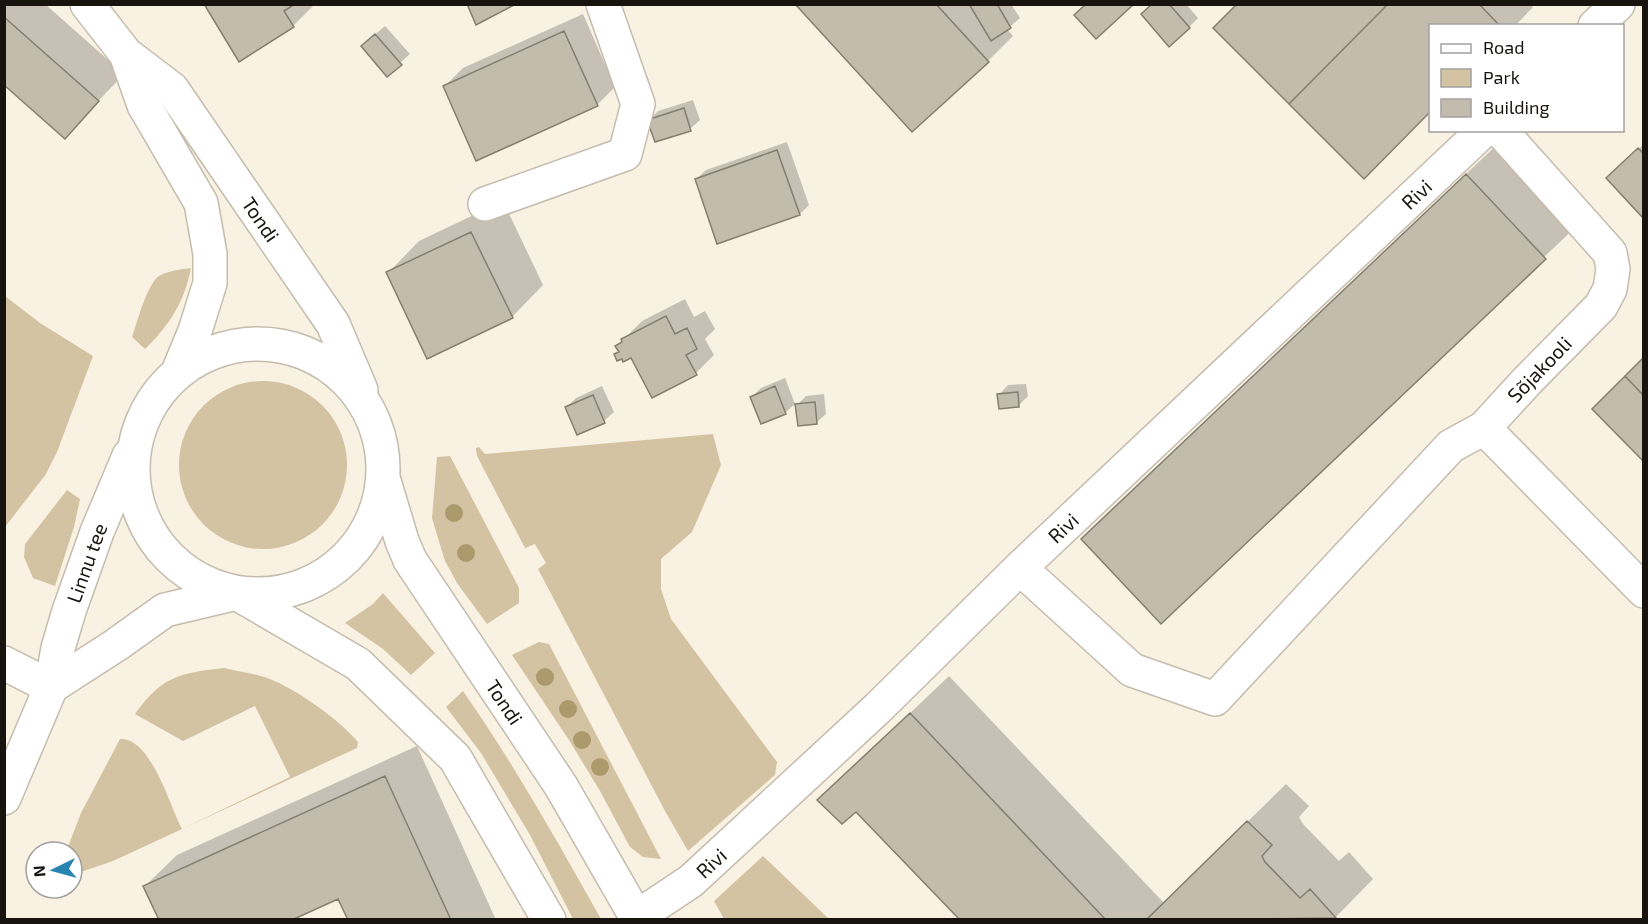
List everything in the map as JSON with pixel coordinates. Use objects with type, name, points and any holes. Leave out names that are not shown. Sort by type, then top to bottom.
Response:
[{"type":"street","name":"Tondi","points":[[87,4],[126,54],[172,89],[333,324],[382,440],[384,479],[402,541],[410,560],[561,786],[637,918]]},
{"type":"street","points":[[485,204],[625,154],[639,104],[603,4]]},
{"type":"street","points":[[1597,24],[1618,4]]},
{"type":"street","name":"Tondi","points":[[126,54],[144,105],[201,203],[210,254],[210,283],[195,331],[178,372]]},
{"type":"street","name":"Rivi","points":[[637,918],[691,881],[878,708],[1020,568],[1482,132]]},
{"type":"street","name":"Sõjakooli","points":[[1020,568],[1132,670],[1215,699],[1451,446],[1484,428],[1601,306],[1610,289],[1613,269],[1610,253],[1502,132]]},
{"type":"street","points":[[367,405],[354,388],[334,370],[303,350],[267,343],[238,345],[208,355],[178,372],[152,401],[142,421],[135,443],[132,466],[134,488],[145,523],[161,548],[182,569],[208,584],[237,593],[358,664],[455,758],[549,920]]},
{"type":"street","points":[[1484,428],[1644,591]]},
{"type":"street","name":"Linnu tee","points":[[4,798],[51,687],[58,648],[69,611],[98,532],[135,443]]},
{"type":"street","points":[[4,663],[51,687],[165,610],[237,593],[276,593],[316,580],[337,567],[355,549],[368,530],[377,509],[384,479]]},
{"type":"green space","points":[[191,268],[185,291],[175,312],[145,349],[132,337],[150,287],[163,274]]},
{"type":"green space","points":[[5,296],[40,323],[93,356],[57,452],[46,474],[5,527]]},
{"type":"green space","points":[[263,381],[295,388],[309,395],[322,406],[333,419],[340,433],[347,465],[340,497],[333,511],[322,524],[309,535],[295,542],[263,549],[231,542],[217,535],[204,524],[193,511],[186,497],[179,465],[186,433],[193,419],[204,406],[217,395],[231,388]]},
{"type":"green space","points":[[713,434],[721,465],[692,532],[661,559],[661,589],[671,619],[777,762],[775,775],[688,851],[538,569],[546,563],[535,544],[525,548],[477,456],[476,448],[479,447],[485,454]]},
{"type":"green space","points":[[450,456],[519,588],[519,603],[487,624],[457,583],[445,561],[432,518],[437,457]]},
{"type":"green space","points":[[67,490],[80,499],[74,527],[55,586],[33,578],[24,557],[25,544]]},
{"type":"green space","points":[[383,593],[435,653],[411,675],[383,649],[345,623],[373,604]]},
{"type":"green space","points":[[539,642],[549,644],[661,859],[643,857],[630,847],[569,740],[512,655]]},
{"type":"green space","points":[[224,668],[261,676],[286,686],[339,723],[358,742],[357,748],[113,861],[84,871],[84,840],[71,840],[81,813],[120,739],[131,741],[150,760],[182,829],[290,777],[255,706],[183,741],[135,714],[154,691],[163,684],[195,672]]},
{"type":"green space","points":[[463,691],[517,775],[601,919],[573,919],[530,835],[481,753],[446,707]]},
{"type":"green space","points":[[763,856],[829,919],[724,919],[714,901]]},
{"type":"building","points":[[204,4],[295,4],[284,11],[294,27],[239,62]]},
{"type":"building","points":[[467,4],[516,4],[476,25]]},
{"type":"building","points":[[795,4],[936,4],[989,62],[912,132]]},
{"type":"building","points":[[969,4],[997,4],[1011,28],[991,41]]},
{"type":"building","points":[[1086,4],[1134,4],[1096,39],[1074,15]]},
{"type":"building","points":[[1152,4],[1169,4],[1190,28],[1169,47],[1141,14]]},
{"type":"building","points":[[1237,4],[1388,4],[1289,104],[1213,28]]},
{"type":"building","points":[[1388,4],[1479,4],[1498,24],[1429,24],[1429,113],[1364,179],[1289,104]]},
{"type":"building","points":[[4,17],[99,101],[65,139],[4,85]]},
{"type":"building","points":[[564,31],[598,106],[476,161],[443,86]]},
{"type":"building","points":[[375,34],[402,65],[387,77],[361,46]]},
{"type":"building","points":[[684,108],[691,131],[655,142],[647,120]]},
{"type":"building","points":[[1638,148],[1644,154],[1644,219],[1606,178]]},
{"type":"building","points":[[777,150],[800,215],[717,244],[695,179]]},
{"type":"building","points":[[1466,174],[1546,259],[1161,624],[1081,539]]},
{"type":"building","points":[[471,232],[513,318],[427,359],[386,272]]},
{"type":"building","points":[[666,316],[675,334],[687,328],[697,349],[686,355],[697,375],[652,398],[631,358],[623,362],[622,359],[617,361],[614,354],[619,352],[615,346],[622,342],[621,339]]},
{"type":"building","points":[[1644,357],[1644,396],[1625,376]]},
{"type":"building","points":[[1625,376],[1644,396],[1644,462],[1592,409]]},
{"type":"building","points":[[775,386],[786,414],[761,424],[750,397]]},
{"type":"building","points":[[1018,392],[1019,407],[999,409],[997,394]]},
{"type":"building","points":[[593,395],[605,423],[577,435],[565,407]]},
{"type":"building","points":[[815,402],[817,424],[798,426],[795,404]]},
{"type":"building","points":[[910,713],[1106,920],[960,920],[856,812],[842,824],[817,800]]},
{"type":"building","points":[[385,776],[451,920],[348,920],[338,899],[292,920],[159,920],[143,886]]},
{"type":"building","points":[[1247,821],[1272,845],[1262,856],[1265,862],[1300,898],[1310,889],[1336,918],[1146,920]]}]
